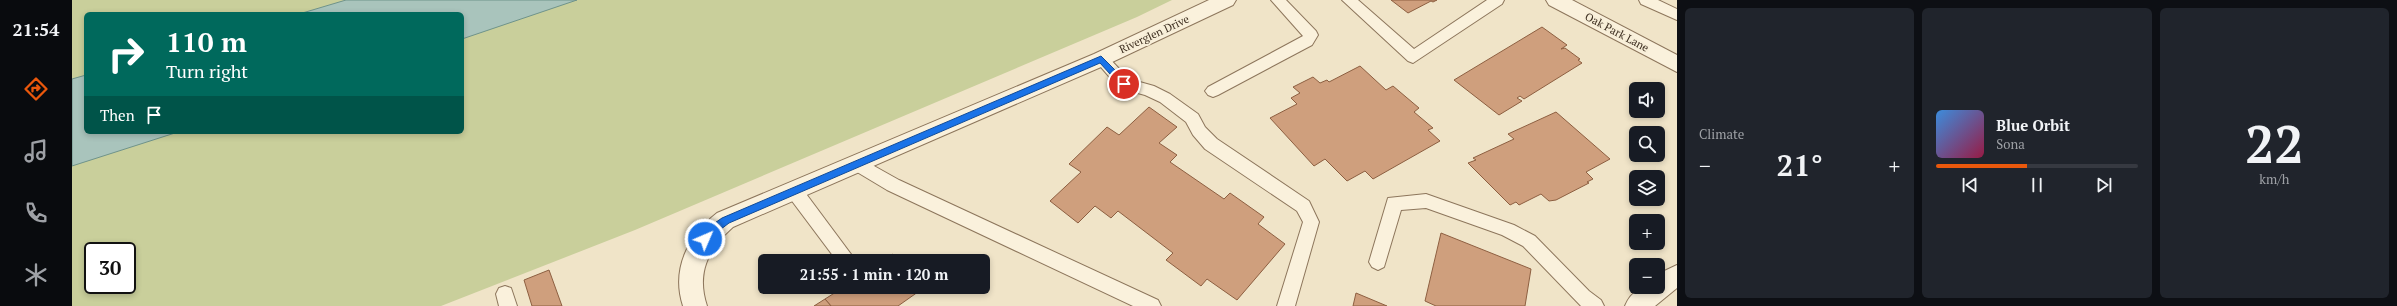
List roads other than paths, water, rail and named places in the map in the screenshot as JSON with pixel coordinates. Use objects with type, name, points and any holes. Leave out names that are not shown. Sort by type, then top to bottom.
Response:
[{"type":"street","name":"Riverglen Drive","points":[[695,306],[690,284],[691,267],[696,253],[712,230],[725,220],[794,192],[1101,59],[1226,0]]},
{"type":"street","name":"Oak Park Lane","points":[[1556,0],[1677,64]]},
{"type":"street","points":[[1637,306],[1668,281],[1677,276]]},
{"type":"lane","points":[[1213,91],[1307,41],[1312,34],[1278,0]]},
{"type":"lane","points":[[1349,0],[1413,57],[1497,0]]},
{"type":"lane","points":[[1646,0],[1677,15]]},
{"type":"lane","points":[[1101,59],[1124,84],[1149,90],[1165,98],[1192,118],[1199,131],[1211,144],[1303,206],[1311,222],[1286,306]]},
{"type":"lane","points":[[858,164],[893,185],[1152,306]]},
{"type":"lane","points":[[794,192],[842,254]]},
{"type":"lane","points":[[1378,262],[1394,203],[1426,201],[1508,230],[1529,241],[1583,297],[1595,306]]},
{"type":"water","points":[[346,0],[577,0],[464,38],[464,12],[306,12]]},
{"type":"water","points":[[84,76],[84,134],[172,134],[72,166],[72,79]]}]
